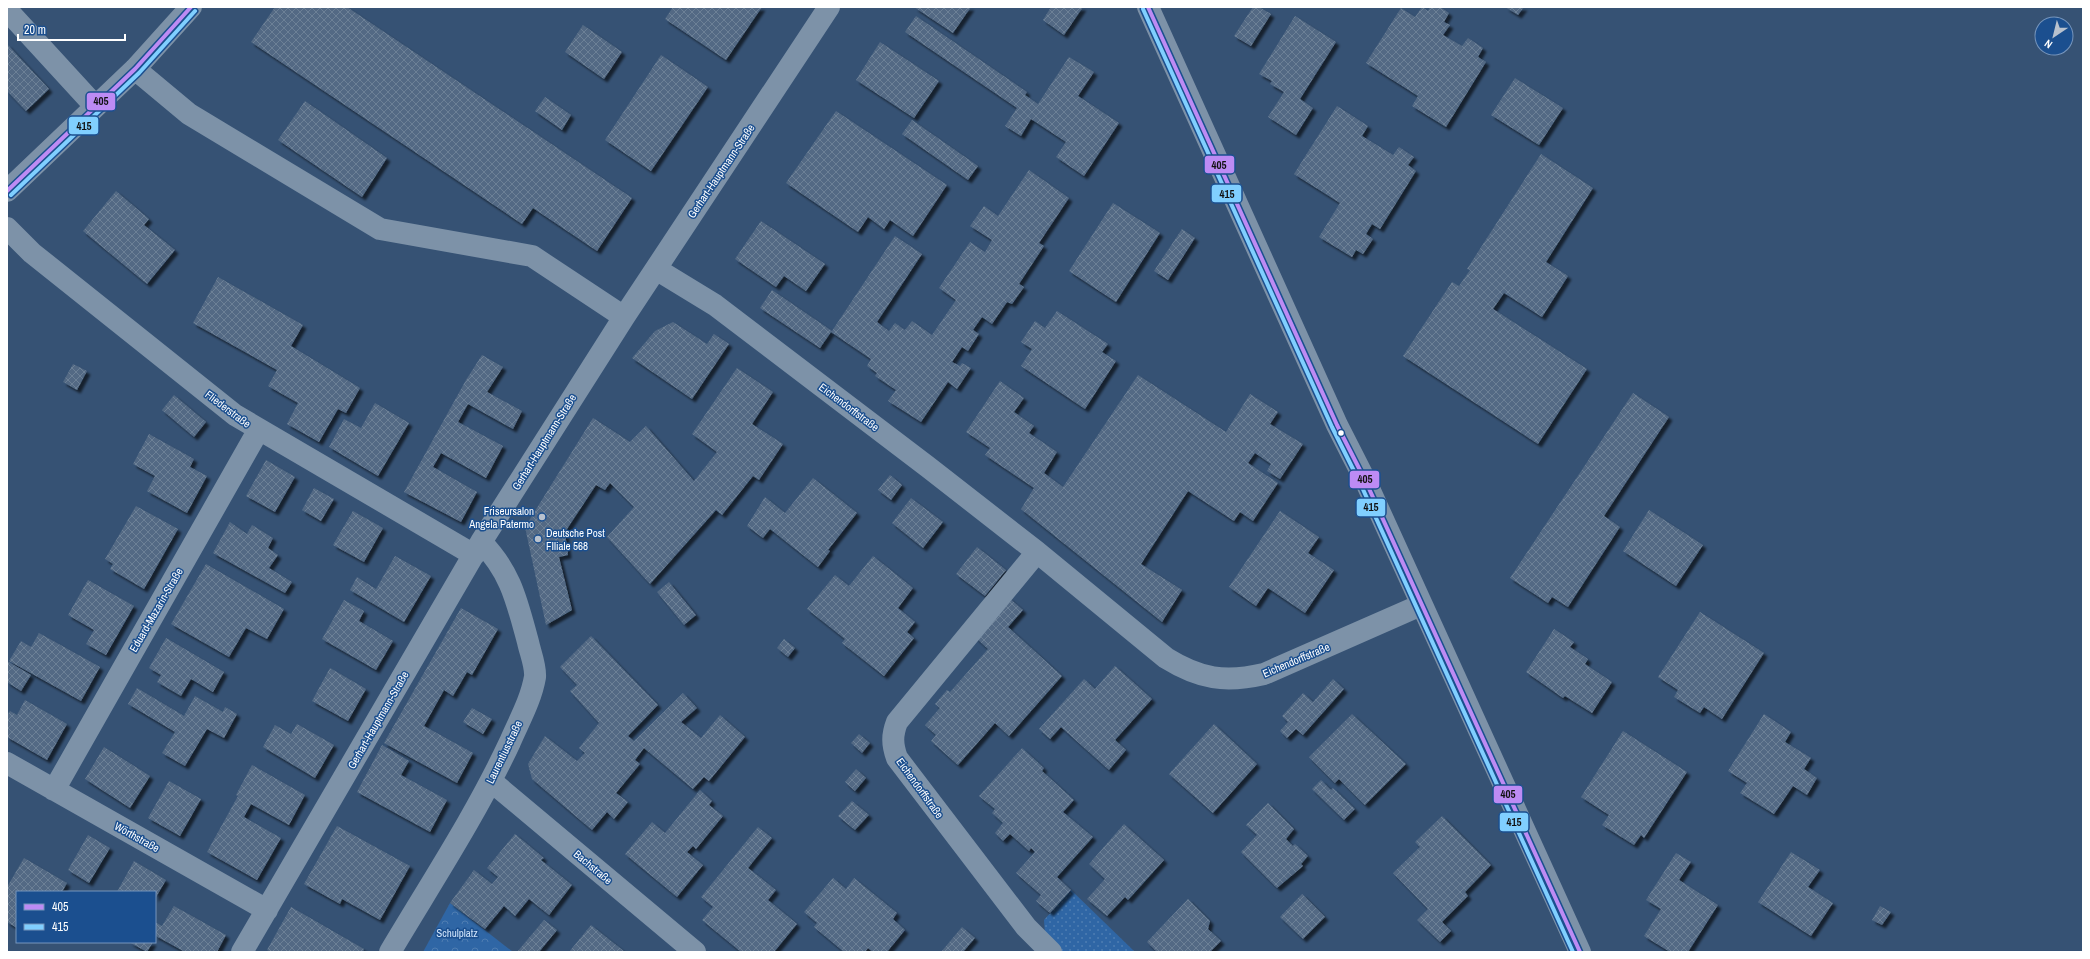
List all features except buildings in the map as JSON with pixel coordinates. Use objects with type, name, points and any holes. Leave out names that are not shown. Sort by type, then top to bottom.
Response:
[{"type":"street","points":[[7,191],[134,69],[191,7]]},
{"type":"street","name":"Gerhart-Hauptmann-Straße","points":[[242,952],[478,548],[624,317],[829,7]]},
{"type":"street","points":[[1148,7],[1337,425],[1366,482],[1580,952]]},
{"type":"street","points":[[7,10],[95,106]]},
{"type":"street","points":[[134,69],[189,114],[380,229],[532,256],[624,317]]},
{"type":"street","name":"Fliederstraße","points":[[7,228],[38,258],[235,416],[258,431],[478,548]]},
{"type":"street","name":"Eichendorffstraße","points":[[656,269],[715,305],[1037,552],[1166,658],[1184,669],[1203,676],[1224,679],[1244,678],[1264,674],[1421,605]]},
{"type":"street","name":"Eduard-Mazarin-Straße","points":[[54,790],[258,431]]},
{"type":"street","name":"Laurentiusstraße","points":[[390,952],[491,781],[527,704],[535,675],[511,585],[495,556],[478,548]]},
{"type":"street","name":"Eichendorffstraße","points":[[1037,552],[897,722],[893,734],[893,746],[897,758],[1026,928],[1051,952]]},
{"type":"street","name":"Wörthstraße","points":[[7,764],[267,910]]},
{"type":"street","name":"Bachstraße","points":[[491,781],[695,952]]},
{"type":"green space","points":[[1071,890],[1135,952],[1062,952],[1045,935],[1044,920]]},
{"type":"green space","name":"Schulplatz","points":[[450,903],[513,952],[423,952]]},
{"type":"transit line","name":"405","points":[[7,191],[135,69],[191,7]]},
{"type":"transit line","name":"405","points":[[1148,7],[1337,425],[1366,482],[1580,952]]},
{"type":"transit line","name":"415","points":[[1143,9],[1332,427],[1361,485],[1573,952]]},
{"type":"transit line","name":"415","points":[[11,195],[139,73],[195,11]]},
{"type":"place","name":"Friseursalon Angela Patermo","points":[[542,517]]},
{"type":"place","name":"Deutsche Post FIliale 568","points":[[538,539]]}]
